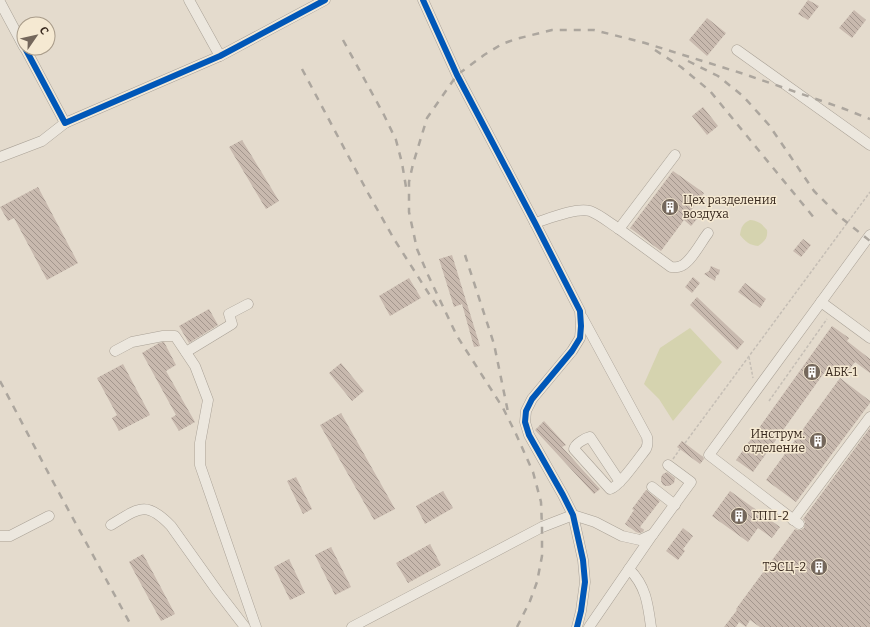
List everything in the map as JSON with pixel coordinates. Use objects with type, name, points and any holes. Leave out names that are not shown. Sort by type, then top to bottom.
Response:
[{"type":"street","points":[[189,0],[220,56]]},
{"type":"street","points":[[0,157],[42,141],[65,123],[220,56],[325,0]]},
{"type":"street","points":[[423,0],[457,75],[647,437],[648,446],[646,449],[620,482],[614,488],[610,489],[574,450],[575,446],[590,437],[620,482]]},
{"type":"street","points":[[0,2],[16,32]]},
{"type":"street","points":[[737,50],[870,145]]},
{"type":"street","points":[[29,56],[65,123]]},
{"type":"street","points":[[619,229],[675,155]]},
{"type":"street","points":[[535,223],[570,212],[589,211],[619,229],[671,267],[677,268],[682,266],[688,260],[708,233]]},
{"type":"street","points":[[870,235],[709,455],[796,522],[870,417]]},
{"type":"street","points":[[821,302],[870,338]]},
{"type":"street","points":[[186,352],[232,324],[229,314],[248,304]]},
{"type":"street","points":[[577,627],[585,582],[583,560],[573,515],[564,495],[529,435],[525,422],[526,411],[532,399],[572,351],[580,338],[580,311]]},
{"type":"street","points":[[115,351],[132,342],[163,336],[175,336],[195,366],[208,400],[200,443],[200,465],[256,627]]},
{"type":"street","points":[[589,627],[691,482],[668,465]]},
{"type":"street","points":[[652,487],[675,505]]},
{"type":"street","points":[[111,525],[132,512],[144,509],[153,511],[162,517],[171,526],[245,627]]},
{"type":"street","points":[[352,627],[542,527],[573,515],[595,522],[622,536],[640,540],[653,534]]},
{"type":"street","points":[[0,536],[10,536],[49,516]]},
{"type":"street","points":[[630,568],[646,594],[650,627]]},
{"type":"path","points":[[685,443],[870,192]]},
{"type":"path","points":[[769,401],[833,311]]},
{"type":"path","points":[[749,357],[756,391]]},
{"type":"path","points":[[668,465],[680,449]]},
{"type":"shaded area","points":[[750,220],[760,223],[767,230],[766,239],[758,246],[748,243],[740,235],[743,226]]},
{"type":"shaded area","points":[[690,328],[722,362],[673,421],[659,399],[644,384],[660,348]]},
{"type":"building","points":[[808,0],[819,6],[808,20],[798,14]]},
{"type":"building","points":[[854,10],[866,20],[852,38],[839,28]]},
{"type":"building","points":[[707,18],[726,33],[707,56],[689,40]]},
{"type":"building","points":[[703,107],[718,126],[707,135],[692,116]]},
{"type":"building","points":[[242,140],[279,201],[266,209],[229,147]]},
{"type":"building","name":"Цех разделения воздуха","points":[[673,171],[704,193],[689,213],[697,219],[691,226],[684,220],[661,251],[630,228]]},
{"type":"building","points":[[38,187],[78,263],[47,280],[14,218],[8,221],[0,207]]},
{"type":"building","points":[[803,239],[811,245],[801,257],[793,251]]},
{"type":"building","points":[[452,255],[480,346],[474,347],[462,304],[454,307],[439,259]]},
{"type":"building","points":[[711,266],[720,270],[715,281],[704,274],[709,271]]},
{"type":"building","points":[[693,277],[700,283],[692,293],[685,287]]},
{"type":"building","points":[[409,278],[421,298],[390,316],[379,296]]},
{"type":"building","points":[[745,283],[766,299],[760,308],[738,292]]},
{"type":"building","points":[[697,297],[744,342],[737,350],[690,305]]},
{"type":"building","points":[[209,309],[218,325],[189,343],[179,326]]},
{"type":"building","name":"АБК-1","points":[[832,326],[849,338],[847,341],[870,359],[870,373],[855,362],[843,377],[829,366],[753,472],[736,460]]},
{"type":"building","points":[[164,342],[176,365],[166,371],[195,422],[179,431],[171,418],[176,415],[142,353],[159,343]]},
{"type":"building","points":[[341,363],[364,391],[352,401],[329,373]]},
{"type":"building","points":[[123,364],[150,415],[119,431],[112,418],[117,415],[97,378]]},
{"type":"building","name":"Инструм. отделение","points":[[840,378],[870,401],[870,403],[796,502],[766,480]]},
{"type":"building","points":[[341,413],[395,509],[374,520],[320,425]]},
{"type":"building","points":[[544,421],[566,445],[562,447],[600,489],[594,494],[535,430]]},
{"type":"building","name":"ТЭСЦ-2","points":[[870,428],[870,627],[760,627],[750,620],[746,627],[739,622],[736,627],[724,627],[795,529],[801,530],[804,528],[805,522],[803,519]]},
{"type":"building","points":[[682,441],[703,457],[704,459],[700,464],[677,447]]},
{"type":"building","points":[[667,472],[675,478],[674,483],[669,486],[663,485],[661,481],[663,474]]},
{"type":"building","points":[[296,477],[312,509],[303,514],[287,481]]},
{"type":"building","points":[[646,490],[660,501],[640,527],[644,530],[643,532],[639,533],[625,524],[634,510],[632,509]]},
{"type":"building","points":[[443,491],[453,508],[425,524],[416,506]]},
{"type":"building","name":"ГПП-2","points":[[730,491],[780,527],[772,538],[758,528],[748,542],[712,516]]},
{"type":"building","points":[[683,528],[693,536],[683,549],[685,551],[678,560],[666,551]]},
{"type":"building","points":[[430,544],[441,565],[408,583],[396,563]]},
{"type":"building","points":[[331,547],[351,587],[335,595],[315,555]]},
{"type":"building","points":[[143,554],[175,614],[161,621],[129,562]]},
{"type":"building","points":[[289,559],[305,593],[290,600],[274,567]]},
{"type":"railway","points":[[517,627],[530,601],[537,582],[542,556],[541,502],[533,472],[516,434],[503,408],[457,336],[417,249],[409,212],[409,182],[427,118],[457,75],[502,44],[552,30],[594,30],[645,43],[744,74],[870,119]]},
{"type":"railway","points":[[343,40],[396,140],[406,187]]},
{"type":"railway","points":[[655,50],[681,67],[710,91],[815,219]]},
{"type":"railway","points":[[688,61],[718,76],[743,96],[769,125],[814,191],[839,216],[870,241]]},
{"type":"railway","points":[[302,69],[394,239],[438,308]]},
{"type":"railway","points":[[465,255],[494,344],[508,412]]},
{"type":"railway","points":[[0,381],[132,627]]},
{"type":"cycle path","points":[[29,56],[65,123],[220,56],[325,0]]},
{"type":"cycle path","points":[[423,0],[457,75],[580,311],[580,338],[572,351],[532,399],[526,411],[525,422],[529,435],[573,515],[583,560],[585,582],[577,627]]},
{"type":"place","name":"Цех разделения воздуха","points":[[670,207]]},
{"type":"place","name":"АБК-1","points":[[812,372]]},
{"type":"place","name":"Инструм. отделение","points":[[818,441]]},
{"type":"place","name":"ГПП-2","points":[[739,516]]},
{"type":"place","name":"ТЭСЦ-2","points":[[819,567]]}]
